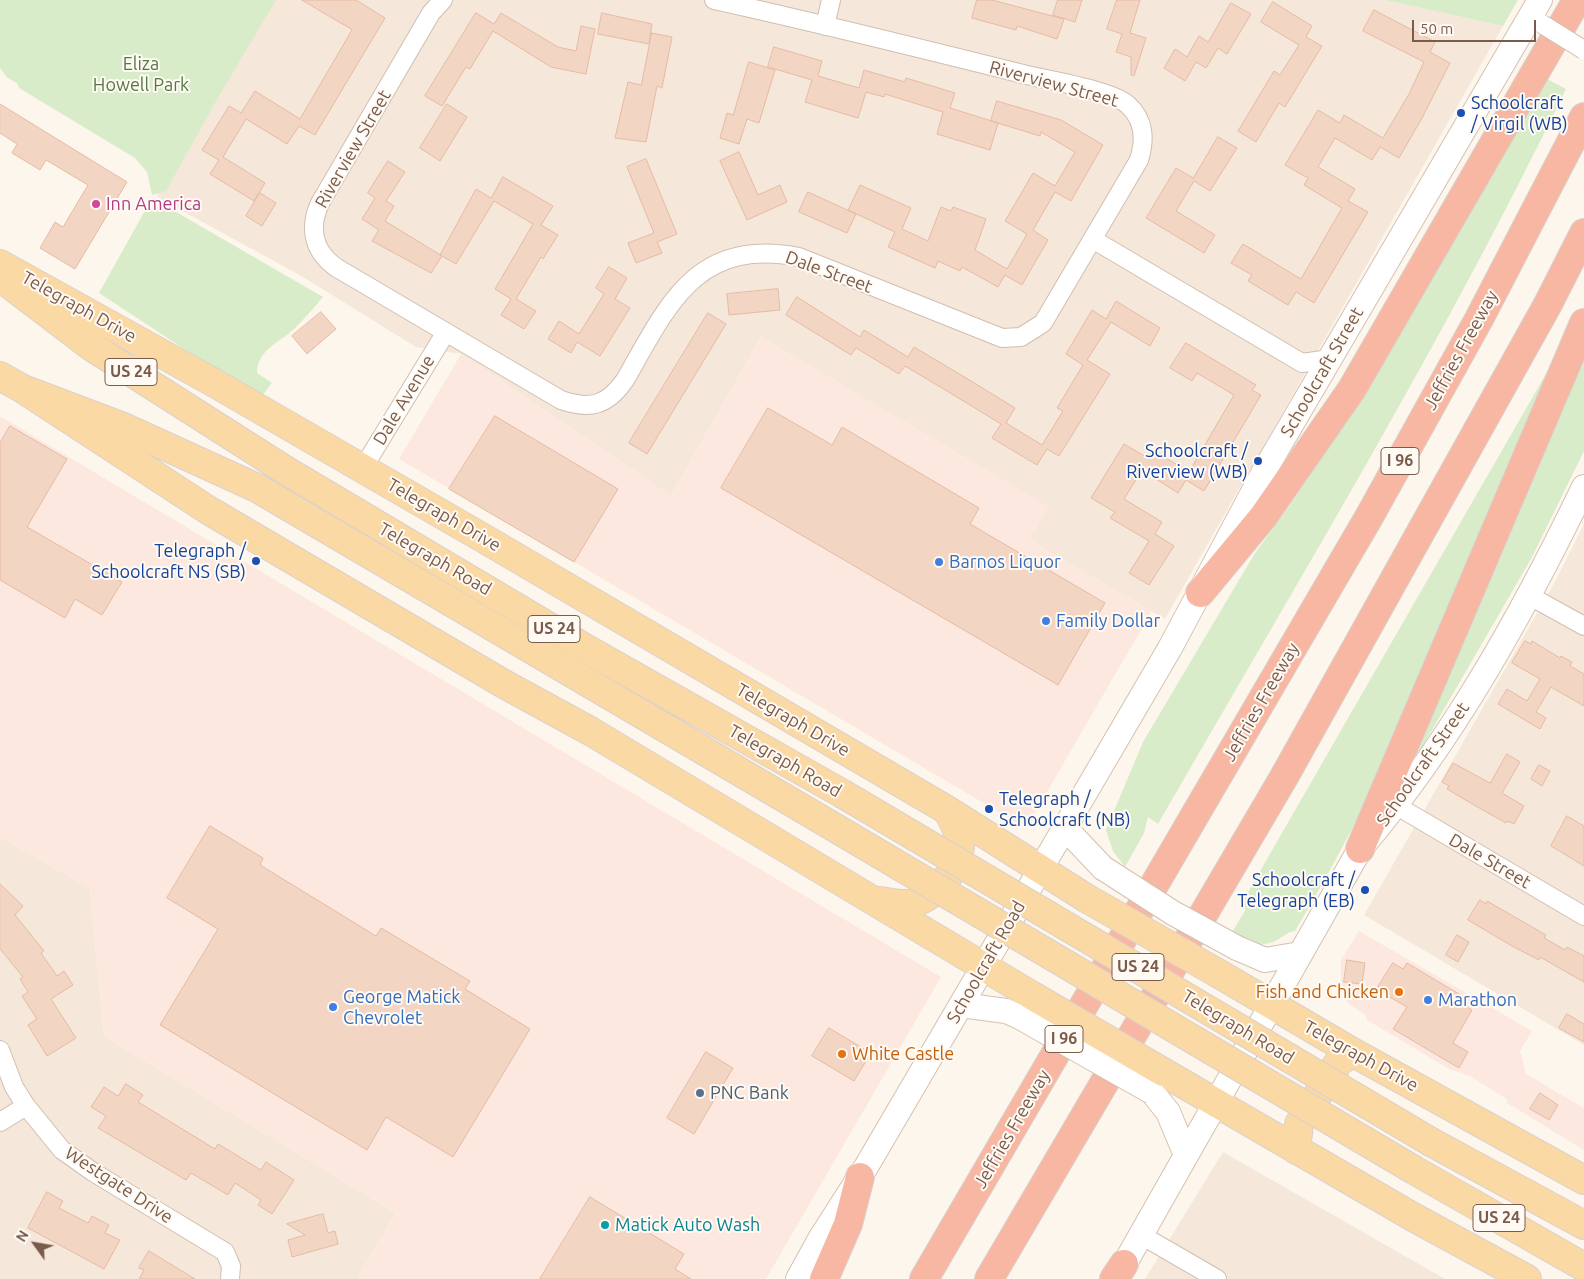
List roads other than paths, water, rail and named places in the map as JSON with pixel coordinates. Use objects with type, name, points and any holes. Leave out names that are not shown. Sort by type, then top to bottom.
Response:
[{"type":"highway","points":[[1200,593],[1263,517],[1352,390],[1577,0]]},
{"type":"highway","name":"Jeffries Freeway","points":[[924,1279],[1374,508],[1479,319],[1584,117]]},
{"type":"highway","points":[[989,1279],[1284,777],[1548,304],[1584,233]]},
{"type":"highway","points":[[1360,849],[1584,323]]},
{"type":"highway","points":[[824,1279],[848,1224],[860,1177]]},
{"type":"main road","name":"Schoolcraft Street","points":[[1112,748],[1200,593],[1267,466],[1537,14]]},
{"type":"main road","name":"Telegraph Drive","points":[[0,264],[363,468],[947,810],[1086,898],[1354,1053],[1584,1180]]},
{"type":"main road","name":"Telegraph Road","points":[[0,277],[92,347],[294,475],[583,647],[843,794],[1431,1142],[1584,1225]]},
{"type":"main road","name":"Telegraph Road","points":[[11,383],[121,426],[257,488],[1414,1170],[1584,1267]]},
{"type":"main road","points":[[11,383],[208,510],[504,684],[590,731],[875,900],[984,967],[1025,1005],[1157,1082],[1216,1103],[1296,1150],[1527,1279]]},
{"type":"main road","name":"Schoolcraft Street","points":[[1300,954],[1360,849],[1397,806],[1468,701],[1528,595],[1584,487]]},
{"type":"main road","name":"Schoolcraft Road","points":[[798,1279],[1112,748]]},
{"type":"main road","points":[[875,900],[912,904],[929,896],[944,881],[958,860],[960,841],[955,825],[947,810]]},
{"type":"main road","points":[[1065,828],[1103,868],[1173,913],[1237,948],[1265,960],[1300,954]]},
{"type":"main road","points":[[1118,1274],[1300,954]]},
{"type":"main road","points":[[961,1005],[1006,1011],[1025,1005]]},
{"type":"main road","points":[[1296,1150],[1299,1124],[1340,1060],[1354,1053]]},
{"type":"main road","points":[[1157,1082],[1186,1155]]},
{"type":"street","name":"Riverview Street","points":[[443,0],[431,13],[320,204],[314,222],[313,234],[321,252],[328,261],[446,332]]},
{"type":"street","name":"Riverview Street","points":[[714,0],[1117,98],[1129,106],[1139,119],[1144,133],[1143,147],[1139,160],[1094,240]]},
{"type":"street","points":[[825,26],[831,0]]},
{"type":"street","points":[[1537,14],[1584,50]]},
{"type":"street","name":"Dale Street","points":[[446,332],[561,400],[577,406],[591,405],[606,400],[618,390],[665,310],[681,289],[703,271],[729,259],[764,253],[799,257],[993,336],[1010,338],[1030,333],[1043,322],[1094,240]]},
{"type":"street","points":[[1094,240],[1302,363],[1330,359]]},
{"type":"street","name":"Dale Avenue","points":[[363,468],[446,332]]},
{"type":"street","points":[[1528,595],[1584,626]]},
{"type":"street","name":"Dale Street","points":[[1397,806],[1584,916]]},
{"type":"street","name":"Westgate Drive","points":[[0,1050],[14,1087],[49,1136],[77,1162],[225,1252],[231,1266],[230,1279]]},
{"type":"street","points":[[0,1122],[26,1106]]},
{"type":"street","points":[[1141,1235],[1217,1279]]},
{"type":"place","name":"Schoolcraft / Virgil (WB)","points":[[1461,113]]},
{"type":"place","name":"Inn America","points":[[96,204]]},
{"type":"place","name":"Schoolcraft / Riverview (WB)","points":[[1258,461]]},
{"type":"place","name":"Telegraph / Schoolcraft NS (SB)","points":[[256,561]]},
{"type":"place","name":"Barnos Liquor","points":[[939,562]]},
{"type":"place","name":"Family Dollar","points":[[1046,621]]},
{"type":"place","name":"Telegraph / Schoolcraft (NB)","points":[[989,809]]},
{"type":"place","name":"Schoolcraft / Telegraph (EB)","points":[[1365,890]]},
{"type":"place","name":"Fish and Chicken","points":[[1399,992]]},
{"type":"place","name":"Marathon","points":[[1428,1000]]},
{"type":"place","name":"George Matick Chevrolet","points":[[333,1007]]},
{"type":"place","name":"White Castle","points":[[842,1054]]},
{"type":"place","name":"PNC Bank","points":[[700,1093]]},
{"type":"place","name":"Matick Auto Wash","points":[[605,1225]]},
{"type":"park label","name":"Eliza Howell Park","points":[[141,74]]}]
